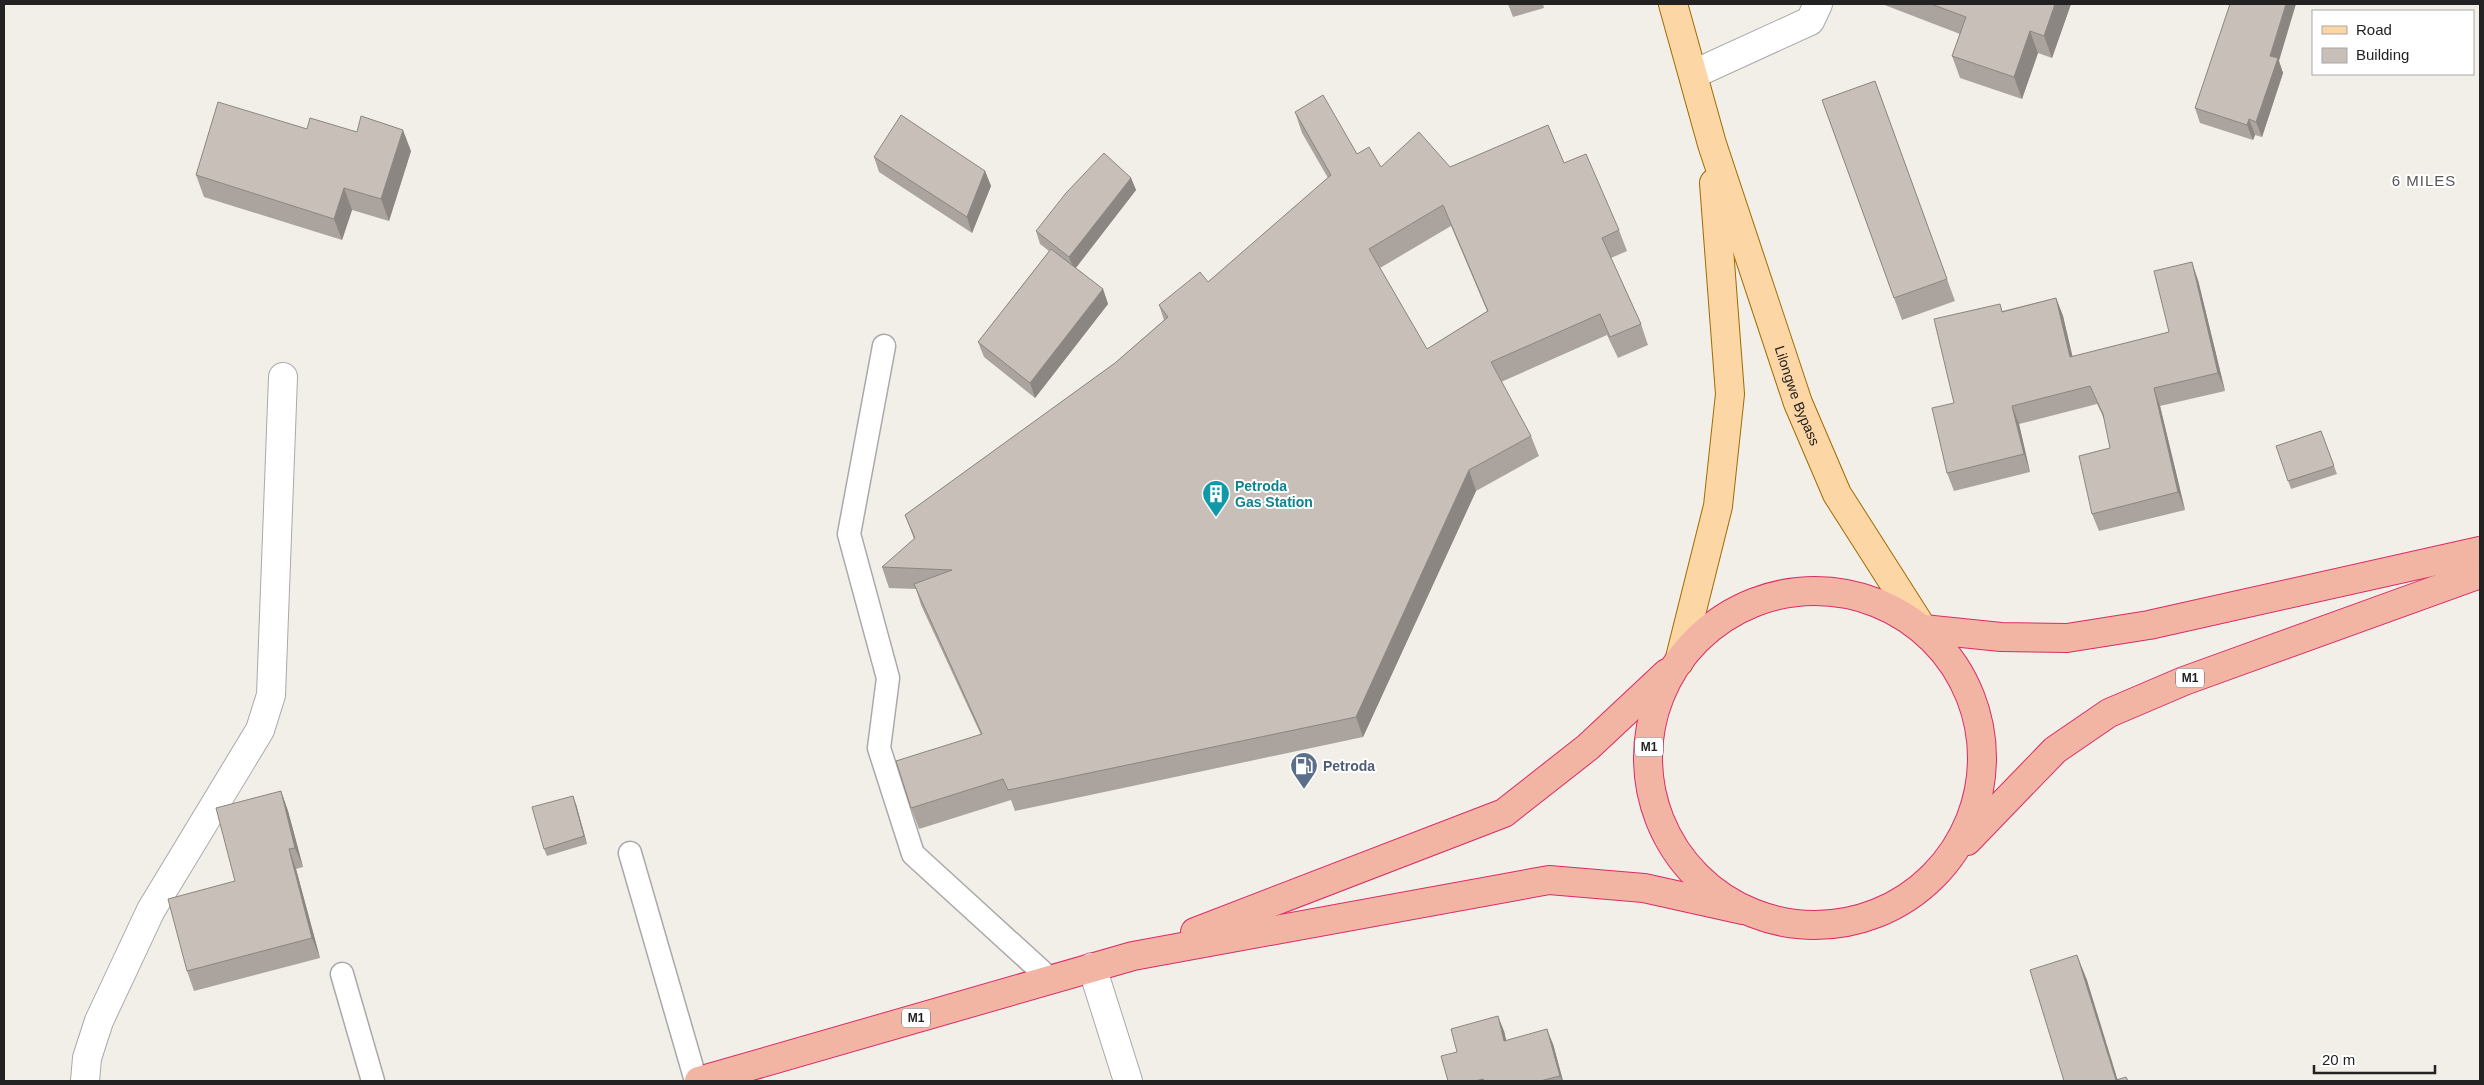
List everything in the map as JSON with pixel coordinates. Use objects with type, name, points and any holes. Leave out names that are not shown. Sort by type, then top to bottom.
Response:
[{"type":"highway","name":"M1","points":[[1923,629],[2001,637],[2067,638],[2149,625],[2480,551]]},
{"type":"highway","name":"M1","points":[[698,1081],[1132,956],[1549,880],[1644,888],[1743,910],[1798,926],[1854,922],[1906,899],[1947,861],[2055,750],[2109,713],[2184,681],[2480,574]]},
{"type":"highway","name":"M1","points":[[1132,956],[1504,813],[1588,747],[1722,620],[1749,605],[1778,596],[1808,592],[1839,593],[1869,600],[1897,613],[1923,629],[1942,650],[1961,677],[1974,706],[1981,738],[1981,770],[1976,803],[1964,833],[1947,861]]},
{"type":"highway","name":"M1","points":[[1679,662],[1664,688],[1654,715],[1649,744],[1649,773],[1654,802],[1663,829],[1696,877],[1718,896],[1743,910]]},
{"type":"main road","name":"Lilongwe Bypass","points":[[1673,4],[1712,144],[1798,403],[1837,494],[1923,629]]},
{"type":"main road","name":"Lilongwe Bypass","points":[[1679,662],[1718,506],[1730,394],[1712,144]]},
{"type":"street","points":[[1694,74],[1812,10]]},
{"type":"street","points":[[85,1081],[87,1058],[99,1021],[151,910],[260,730],[271,695],[283,377]]},
{"type":"street","points":[[1092,967],[1128,1081]]},
{"type":"lane","points":[[884,346],[849,534],[888,678],[879,748],[913,854],[1050,979]]},
{"type":"lane","points":[[630,853],[698,1081]]},
{"type":"lane","points":[[342,974],[374,1081]]},
{"type":"building","points":[[1931,4],[2055,4],[2044,36],[2030,31],[2014,77],[1952,56],[1966,17]]},
{"type":"building","points":[[2230,4],[2286,4],[2270,56],[2278,58],[2256,122],[2249,119],[2247,125],[2195,108]]},
{"type":"building","points":[[1875,81],[1947,279],[1894,298],[1822,100]]},
{"type":"building","name":"Petroda Gas Station","points":[[1323,95],[1357,154],[1369,147],[1381,167],[1419,132],[1450,167],[1548,125],[1564,163],[1586,154],[1619,230],[1602,238],[1641,324],[1610,337],[1600,314],[1491,362],[1531,436],[1469,470],[1356,717],[1008,790],[1003,779],[911,808],[896,761],[982,734],[914,584],[952,570],[882,567],[915,538],[905,515],[1115,363],[1168,317],[1159,305],[1200,272],[1208,282],[1331,175],[1295,112]],"holes":[[[1443,205],[1488,311],[1427,349],[1369,249]]]},
{"type":"building","points":[[218,102],[307,129],[310,118],[357,132],[361,116],[403,130],[381,199],[344,188],[334,219],[196,175]]},
{"type":"building","points":[[901,115],[985,171],[967,217],[874,157]]},
{"type":"building","points":[[1104,153],[1131,178],[1069,257],[1036,231],[1066,193]]},
{"type":"building","points":[[1051,249],[1103,289],[1030,383],[978,342]]},
{"type":"building","points":[[2192,262],[2218,373],[2154,388],[2178,492],[2092,514],[2079,456],[2110,448],[2103,414],[2090,386],[2012,406],[2024,454],[1947,473],[1932,408],[1954,403],[1934,319],[2000,304],[2002,312],[2056,298],[2070,357],[2169,332],[2154,271]]},
{"type":"building","points":[[2321,431],[2334,466],[2288,481],[2276,446]]},
{"type":"building","points":[[281,791],[295,848],[289,849],[312,938],[187,971],[168,899],[235,881],[216,808]]},
{"type":"building","points":[[573,796],[584,836],[544,849],[532,807]]},
{"type":"building","points":[[2077,955],[2116,1080],[2126,1077],[2128,1081],[2064,1081],[2030,970]]},
{"type":"building","points":[[1498,1016],[1504,1041],[1547,1029],[1560,1076],[1540,1081],[1484,1081],[1483,1079],[1475,1081],[1448,1081],[1441,1056],[1457,1052],[1451,1029]]},
{"type":"place","name":"Petroda Gas Station","points":[[1216,518]]},
{"type":"place","name":"Petroda","points":[[1304,790]]},
{"type":"district","name":"6 MILES","points":[[2424,181]]}]
